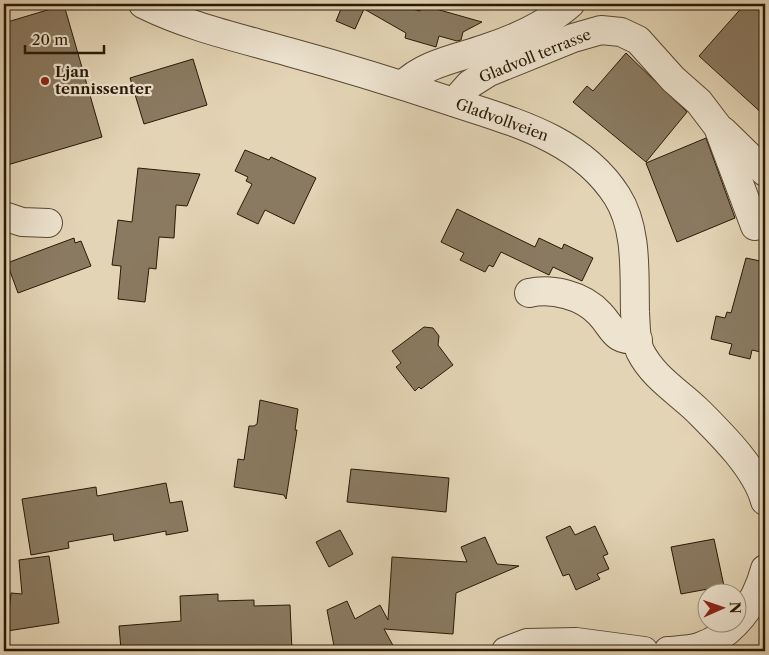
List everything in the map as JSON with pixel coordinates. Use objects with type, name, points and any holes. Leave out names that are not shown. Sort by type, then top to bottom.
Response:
[{"type":"street","name":"Gladvollveien","points":[[144,4],[165,15],[199,26],[403,85],[527,126],[563,144],[602,177],[618,197],[628,222],[634,249],[640,349],[651,368],[671,390],[696,409],[752,472],[765,501]]},
{"type":"street","points":[[403,85],[410,78],[427,69],[494,45],[541,25],[570,4]]},
{"type":"street","name":"Gladvoll terrasse","points":[[454,102],[470,84],[489,72],[573,38],[601,30],[614,31],[638,40],[673,79],[699,102],[718,127],[755,226]]},
{"type":"street","points":[[718,127],[733,139],[765,172]]},
{"type":"street","points":[[4,216],[22,222],[48,224]]},
{"type":"street","points":[[528,294],[550,291],[577,299],[600,314],[616,336],[624,340],[638,340]]},
{"type":"street","points":[[668,651],[698,647],[717,638],[734,625],[743,617],[756,597],[765,569]]},
{"type":"street","points":[[506,651],[527,642],[576,642],[644,651]]},
{"type":"building","points":[[343,4],[393,4],[420,11],[422,5],[482,22],[463,32],[461,40],[457,41],[439,36],[436,47],[405,38],[406,33],[364,9],[355,29],[336,21]]},
{"type":"building","points":[[745,4],[765,4],[765,116],[699,56]]},
{"type":"building","name":"Ljan tennissenter","points":[[64,5],[102,137],[4,166],[4,23]]},
{"type":"building","points":[[626,53],[687,112],[646,162],[573,102],[587,86],[593,91]]},
{"type":"building","points":[[193,59],[207,105],[144,124],[130,78]]},
{"type":"building","points":[[706,138],[735,218],[677,242],[646,163]]},
{"type":"building","points":[[245,150],[269,160],[271,157],[316,178],[294,224],[265,210],[258,224],[237,214],[252,184],[246,181],[248,177],[235,171]]},
{"type":"building","points":[[138,168],[200,174],[187,206],[176,205],[174,238],[159,237],[156,269],[149,268],[145,302],[118,299],[121,266],[112,265],[118,220],[132,222]]},
{"type":"building","points":[[457,209],[535,247],[539,238],[562,249],[564,244],[593,258],[582,281],[553,267],[549,275],[501,252],[493,267],[489,265],[485,272],[460,260],[464,253],[441,242]]},
{"type":"building","points":[[74,238],[75,243],[81,241],[91,266],[18,293],[7,263]]},
{"type":"building","points":[[746,258],[765,262],[765,353],[752,350],[750,359],[729,354],[732,344],[711,339],[716,316],[725,318],[727,312],[731,313]]},
{"type":"building","points":[[424,327],[433,328],[439,336],[438,345],[453,365],[421,389],[419,387],[415,391],[396,367],[401,363],[392,351]]},
{"type":"building","points":[[260,400],[298,409],[295,430],[297,430],[286,499],[284,495],[234,487],[238,459],[244,460],[249,426],[257,424]]},
{"type":"building","points":[[351,469],[449,478],[446,512],[347,502]]},
{"type":"building","points":[[166,483],[170,503],[182,501],[188,531],[166,535],[166,531],[114,541],[113,534],[68,542],[69,548],[31,555],[22,499],[96,487],[97,496]]},
{"type":"building","points":[[570,526],[575,535],[595,526],[608,554],[603,556],[609,569],[597,574],[600,579],[576,590],[569,574],[563,576],[546,537]]},
{"type":"building","points":[[340,530],[353,554],[329,567],[316,542]]},
{"type":"building","points":[[485,537],[497,564],[519,566],[456,593],[453,634],[384,629],[396,651],[335,651],[327,610],[347,601],[355,619],[380,605],[388,620],[392,557],[467,562],[461,547]]},
{"type":"building","points":[[714,539],[723,582],[696,582],[696,591],[681,594],[671,547]]},
{"type":"building","points":[[49,556],[59,623],[7,631],[11,593],[22,594],[19,560]]},
{"type":"building","points":[[218,594],[218,601],[254,600],[254,606],[290,605],[292,651],[219,651],[219,648],[159,651],[155,647],[121,650],[119,626],[181,621],[180,596]]},
{"type":"place","name":"Ljan tennissenter","points":[[45,81]]}]
